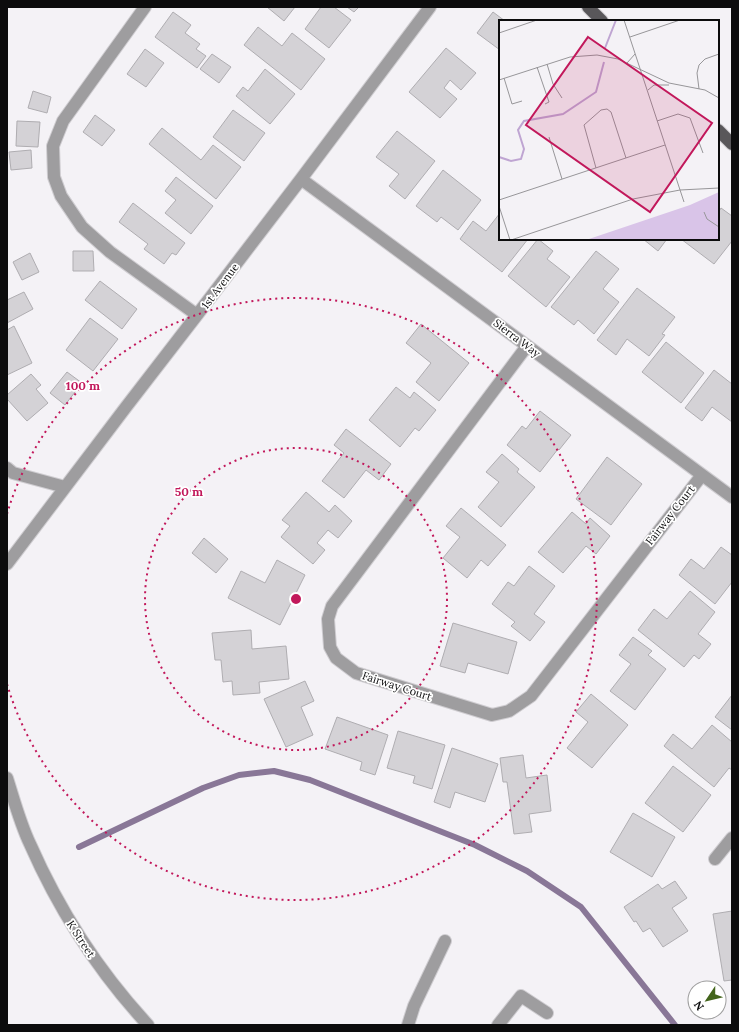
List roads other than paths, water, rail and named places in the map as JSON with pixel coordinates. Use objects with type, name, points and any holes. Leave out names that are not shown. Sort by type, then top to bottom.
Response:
[{"type":"main road","points":[[588,7],[601,20]]},
{"type":"main road","points":[[719,131],[732,144]]},
{"type":"street","points":[[145,7],[63,121],[53,146],[54,177],[61,196],[82,227],[110,252],[198,315]]},
{"type":"street","name":"1st Avenue","points":[[7,564],[198,315],[430,7]]},
{"type":"street","name":"Sierra Way","points":[[301,179],[732,497]]},
{"type":"street","name":"Fairway Court","points":[[527,346],[332,606],[328,619],[330,647],[336,658],[356,673],[492,716],[509,711],[531,696],[702,474]]},
{"type":"street","points":[[7,468],[13,473],[65,487]]},
{"type":"street","name":"K Street","points":[[7,778],[29,843],[50,886],[86,947],[107,977],[148,1025]]},
{"type":"street","points":[[716,859],[732,838]]},
{"type":"street","points":[[408,1025],[414,1006],[445,941]]},
{"type":"street","points":[[498,1025],[521,996],[547,1013]]},
{"type":"waterway","points":[[79,847],[203,788],[239,775],[274,771],[310,780],[475,845],[527,871],[581,907],[675,1025]]}]
